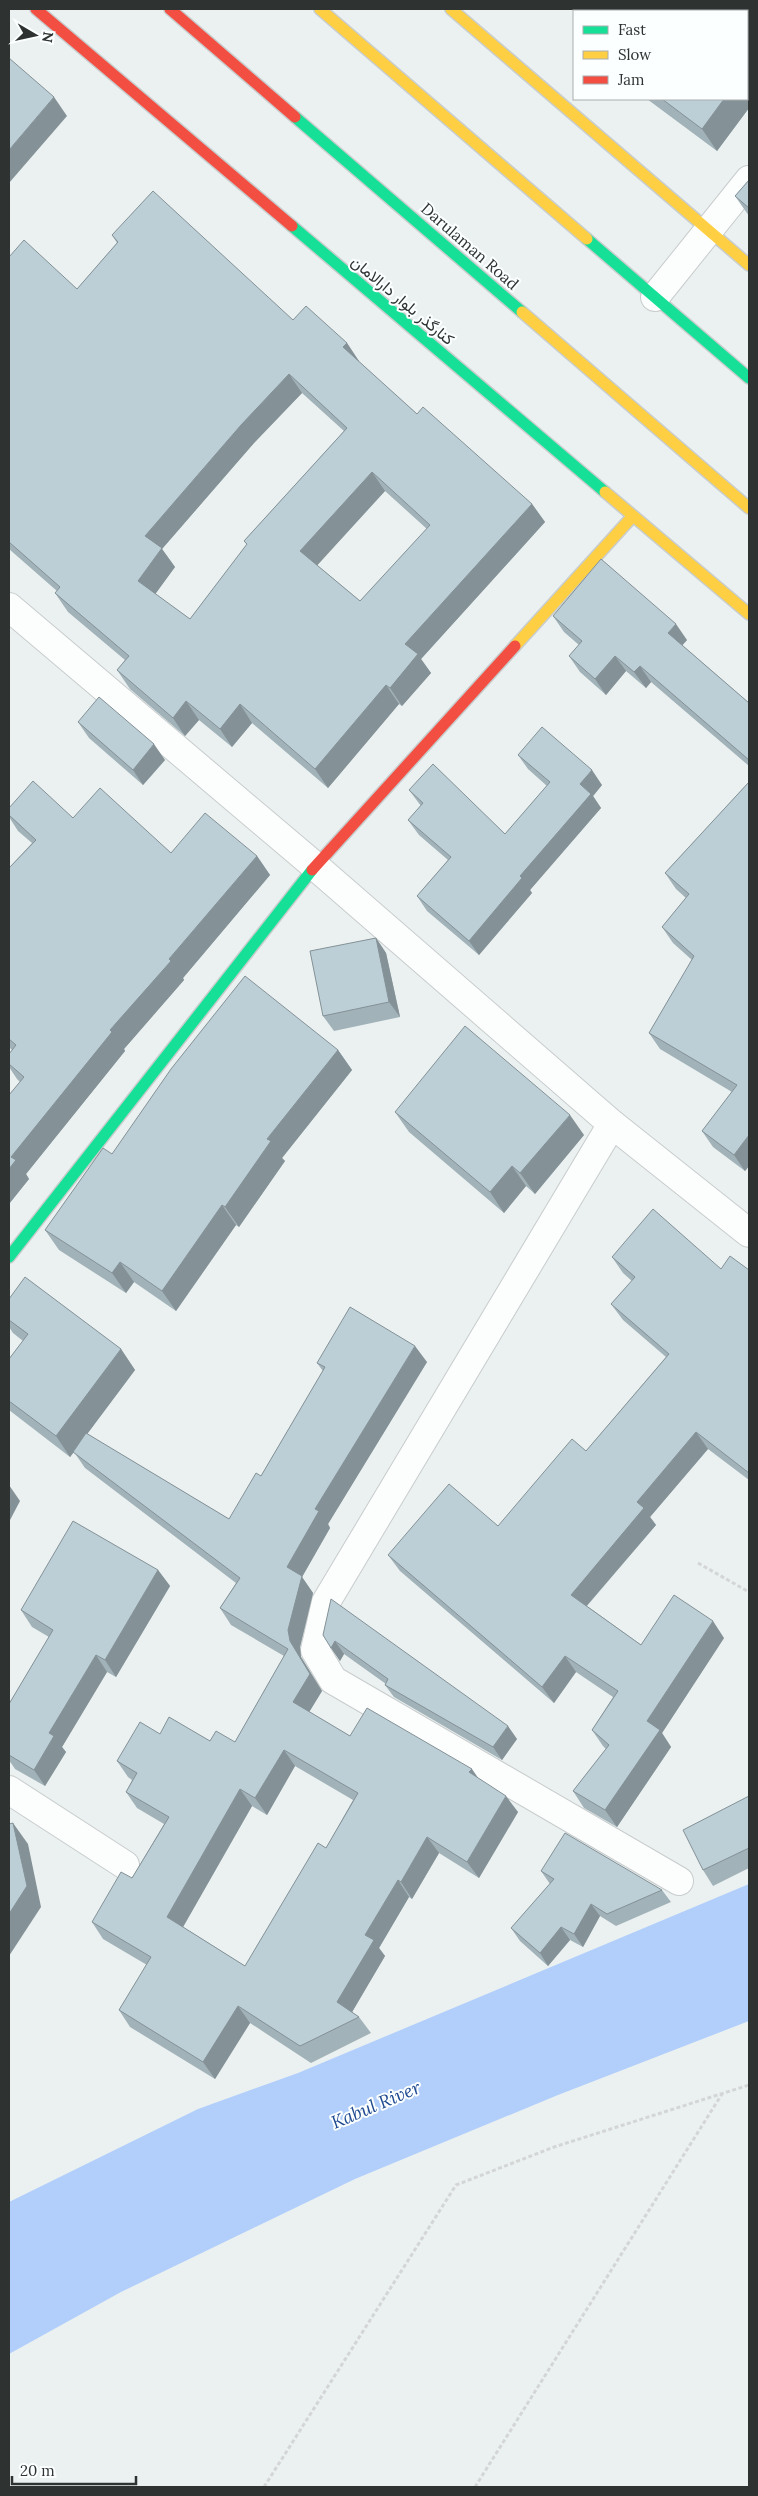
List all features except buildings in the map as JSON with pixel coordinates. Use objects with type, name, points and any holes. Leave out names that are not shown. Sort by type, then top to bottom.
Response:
[{"type":"street","name":"کنارگذر بلوار دارالامان","points":[[36,9],[632,517],[749,614]]},
{"type":"street","name":"Darulaman Road","points":[[170,9],[749,508]]},
{"type":"street","points":[[320,9],[749,378]]},
{"type":"street","points":[[451,9],[749,265]]},
{"type":"street","points":[[655,297],[749,180]]},
{"type":"street","points":[[9,1257],[315,866],[632,517]]},
{"type":"street","points":[[9,607],[315,866],[612,1124],[749,1233]]},
{"type":"street","points":[[612,1124],[326,1602],[315,1650],[333,1680],[679,1881]]},
{"type":"street","points":[[9,1790],[125,1865]]},
{"type":"path","points":[[698,1563],[749,1592]]},
{"type":"path","points":[[264,2487],[456,2185],[554,2146],[749,2085]]},
{"type":"path","points":[[475,2487],[722,2093]]},
{"type":"water","name":"Kabul River","points":[[749,1884],[749,2021],[558,2095],[355,2179],[121,2292],[9,2354],[9,2202],[198,2109],[298,2073]]},
{"type":"traffic: fast","points":[[295,117],[522,312]]},
{"type":"traffic: fast","points":[[292,226],[605,492]]},
{"type":"traffic: fast","points":[[587,239],[749,378]]},
{"type":"traffic: fast","points":[[9,1257],[312,870]]},
{"type":"traffic: slow","points":[[320,9],[587,239]]},
{"type":"traffic: slow","points":[[451,9],[749,265]]},
{"type":"traffic: slow","points":[[522,312],[749,508]]},
{"type":"traffic: slow","points":[[605,492],[749,614]]},
{"type":"traffic: slow","points":[[515,646],[632,517]]},
{"type":"traffic: jam","points":[[36,9],[292,226]]},
{"type":"traffic: jam","points":[[170,9],[295,117]]},
{"type":"traffic: jam","points":[[312,870],[515,646]]}]
